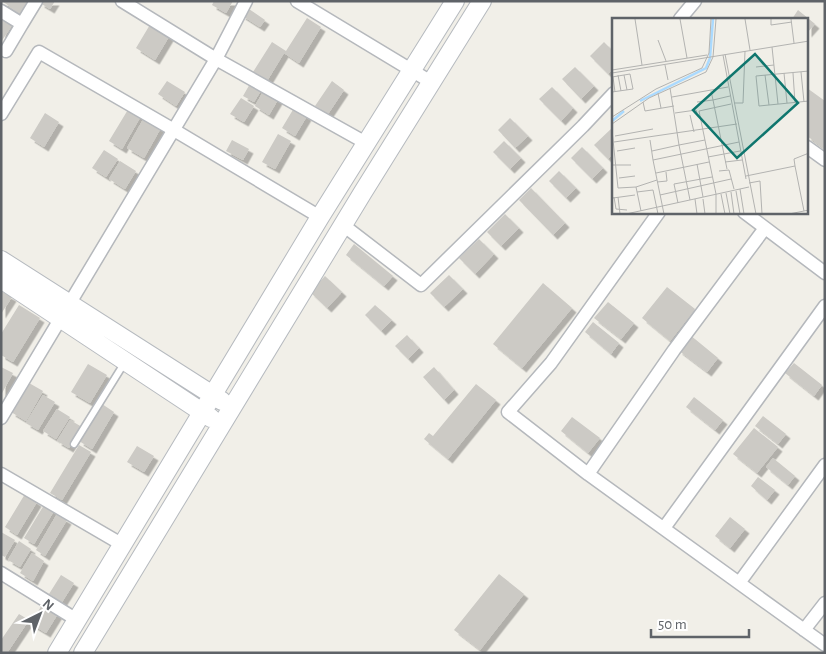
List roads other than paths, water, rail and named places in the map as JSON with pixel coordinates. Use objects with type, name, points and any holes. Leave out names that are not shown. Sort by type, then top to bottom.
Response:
[{"type":"street","points":[[6,51],[36,1]]},
{"type":"street","points":[[122,1],[216,60],[366,143]]},
{"type":"street","points":[[1,418],[64,310],[216,60],[246,1]]},
{"type":"street","points":[[297,1],[431,82]]},
{"type":"street","points":[[57,653],[320,217],[455,1]]},
{"type":"street","points":[[83,653],[342,225],[482,1]]},
{"type":"street","points":[[681,18],[695,1]]},
{"type":"street","points":[[1,11],[22,24]]},
{"type":"street","points":[[1,114],[38,52],[320,217]]},
{"type":"street","points":[[342,225],[421,285],[612,95]]},
{"type":"street","points":[[808,148],[825,160]]},
{"type":"street","points":[[658,214],[551,363],[508,412],[588,474],[825,645]]},
{"type":"street","points":[[747,214],[825,273]]},
{"type":"street","points":[[588,474],[674,350],[765,228]]},
{"type":"street","points":[[1,260],[126,361],[222,425]]},
{"type":"street","points":[[1,279],[64,310],[233,407]]},
{"type":"street","points":[[664,528],[825,306]]},
{"type":"street","points":[[739,582],[825,465]]},
{"type":"street","points":[[1,474],[123,545]]},
{"type":"street","points":[[1,573],[77,620]]},
{"type":"street","points":[[804,630],[825,603]]},
{"type":"lane","points":[[74,444],[126,361]]}]
